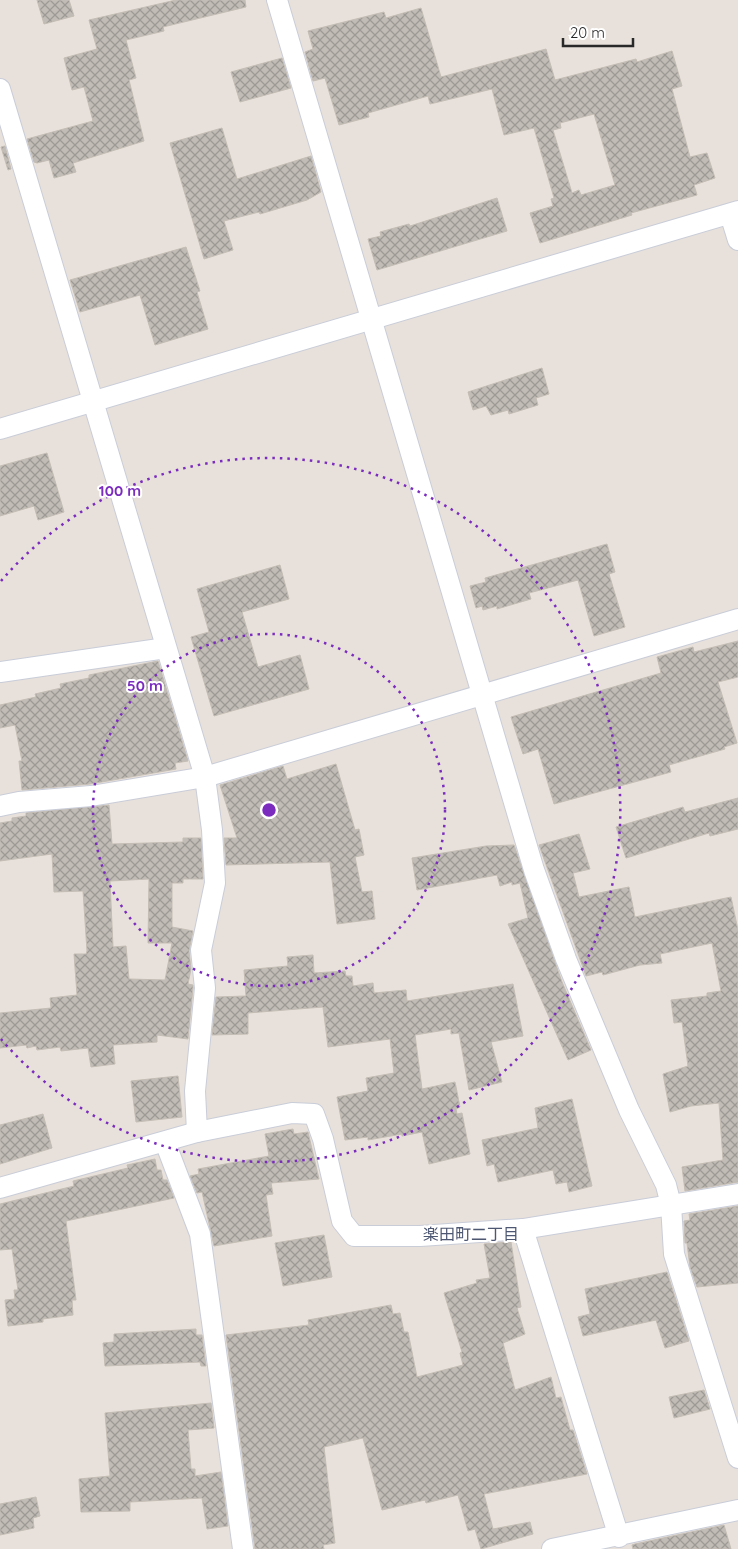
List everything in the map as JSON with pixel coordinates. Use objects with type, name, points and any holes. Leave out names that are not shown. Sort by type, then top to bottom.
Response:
[{"type":"street","points":[[277,0],[534,870],[566,959],[629,1110],[666,1185],[671,1205],[674,1254],[738,1458]]},
{"type":"street","points":[[0,89],[205,777],[212,830],[215,883],[201,950],[205,988],[195,1091],[197,1132]]},
{"type":"street","points":[[0,429],[734,213],[738,240]]},
{"type":"street","points":[[0,806],[91,796],[205,777],[738,620]]},
{"type":"street","points":[[0,672],[166,648]]},
{"type":"street","points":[[0,1188],[197,1132],[292,1113],[314,1114],[323,1139],[342,1221],[354,1236],[420,1236],[523,1229],[738,1194]]},
{"type":"street","points":[[165,1142],[200,1234],[243,1549]]},
{"type":"street","points":[[523,1229],[619,1537]]},
{"type":"street","points":[[552,1549],[619,1537],[738,1510]]},
{"type":"building","points":[[37,0],[69,0],[74,16],[44,24]]},
{"type":"building","points":[[176,0],[245,0],[246,7],[163,27],[164,31],[126,40],[136,78],[129,80],[144,141],[73,163],[76,172],[54,178],[49,160],[34,162],[27,139],[93,121],[84,87],[72,90],[64,58],[97,49],[89,20]]},
{"type":"building","points":[[421,8],[441,77],[546,49],[555,80],[636,59],[637,62],[672,51],[682,86],[672,89],[690,157],[707,153],[715,178],[694,185],[697,195],[631,213],[632,215],[540,243],[530,213],[553,206],[551,199],[554,198],[534,128],[504,135],[492,89],[430,104],[428,96],[368,113],[369,117],[339,125],[325,78],[313,81],[305,52],[313,49],[308,31],[384,12],[386,18]],"holes":[[[594,114],[615,185],[581,195],[579,190],[572,193],[553,130],[561,128],[560,123]]]},
{"type":"building","points":[[282,58],[291,88],[240,102],[231,72]]},
{"type":"building","points":[[222,128],[237,179],[311,156],[321,192],[307,200],[260,214],[259,212],[224,221],[233,250],[204,259],[170,143]]},
{"type":"building","points":[[5,146],[11,169],[8,170],[1,147]]},
{"type":"building","points":[[497,198],[507,231],[377,270],[368,239],[381,236],[380,232],[409,224],[410,226]]},
{"type":"building","points":[[186,247],[200,291],[197,292],[208,329],[155,345],[140,295],[80,312],[70,280]]},
{"type":"building","points":[[542,368],[549,394],[536,398],[538,405],[509,414],[508,410],[491,415],[486,406],[473,410],[468,392]]},
{"type":"building","points":[[47,453],[64,512],[38,520],[34,506],[0,516],[0,466]]},
{"type":"building","points":[[607,544],[615,572],[609,574],[625,627],[594,636],[578,580],[529,593],[531,599],[497,609],[497,606],[483,610],[482,606],[476,608],[470,586],[486,582],[485,578]]},
{"type":"building","points":[[280,565],[289,599],[242,612],[258,667],[300,655],[309,689],[214,716],[191,637],[209,632],[197,589]]},
{"type":"building","points":[[738,641],[738,677],[718,682],[737,743],[724,747],[725,749],[669,765],[671,772],[554,804],[538,749],[523,754],[511,717],[661,673],[657,657],[693,647],[694,652]]},
{"type":"building","points":[[158,661],[188,761],[175,763],[176,769],[136,776],[90,784],[22,790],[19,761],[22,761],[15,725],[0,728],[0,705],[36,697],[35,694],[61,688],[60,684],[89,678],[89,675]]},
{"type":"building","points":[[336,764],[355,830],[359,829],[364,855],[355,857],[362,892],[372,891],[375,919],[337,924],[330,862],[226,865],[224,838],[237,838],[220,785],[283,766],[287,779]]},
{"type":"building","points":[[738,798],[738,829],[710,836],[709,833],[626,858],[616,827],[683,807],[685,812]]},
{"type":"building","points":[[109,805],[112,844],[183,842],[183,838],[201,838],[203,879],[183,879],[183,883],[172,883],[172,927],[193,931],[189,951],[191,969],[188,984],[193,985],[193,988],[188,1039],[157,1035],[157,1042],[113,1045],[115,1064],[91,1067],[88,1048],[61,1051],[60,1047],[37,1050],[36,1046],[27,1048],[26,1045],[0,1048],[0,1013],[51,1008],[50,998],[77,995],[74,954],[86,954],[87,951],[83,891],[54,892],[52,854],[0,861],[0,823],[12,821],[12,818],[26,816],[26,813]],"holes":[[[149,879],[148,943],[172,943],[165,980],[129,979],[126,946],[113,947],[110,881]]]},
{"type":"building","points":[[579,834],[590,869],[573,873],[579,897],[629,887],[635,917],[731,897],[738,930],[738,1182],[685,1191],[682,1167],[723,1160],[719,1103],[691,1106],[670,1112],[663,1074],[688,1066],[682,1022],[674,1023],[671,1000],[707,996],[707,993],[721,991],[712,943],[660,954],[662,963],[640,965],[603,975],[602,972],[586,976],[539,845]]},
{"type":"building","points":[[514,845],[562,982],[591,1050],[568,1060],[508,924],[528,918],[520,883],[512,885],[512,882],[500,886],[497,875],[417,890],[412,858],[486,846]]},
{"type":"building","points":[[313,955],[314,973],[345,971],[346,976],[352,976],[353,986],[373,983],[374,993],[406,990],[407,1001],[513,984],[523,1036],[491,1042],[502,1082],[469,1090],[459,1033],[451,1034],[451,1029],[415,1035],[422,1089],[455,1082],[460,1107],[456,1109],[457,1114],[462,1113],[470,1154],[429,1164],[422,1132],[368,1140],[368,1137],[345,1140],[337,1097],[368,1091],[366,1078],[394,1073],[390,1039],[328,1047],[323,1007],[248,1013],[248,1034],[212,1035],[216,997],[246,996],[244,970],[288,966],[287,957]]},
{"type":"building","points":[[178,1076],[182,1117],[136,1122],[131,1081]]},
{"type":"building","points":[[572,1099],[592,1186],[569,1192],[567,1182],[556,1184],[553,1170],[498,1182],[494,1164],[487,1166],[482,1140],[538,1128],[535,1108]]},
{"type":"building","points":[[43,1114],[52,1148],[0,1164],[0,1125]]},
{"type":"building","points":[[293,1129],[294,1134],[308,1132],[319,1179],[271,1183],[273,1194],[266,1195],[272,1236],[214,1246],[202,1192],[197,1193],[190,1176],[199,1174],[198,1169],[269,1156],[265,1134]]},
{"type":"building","points":[[155,1159],[157,1170],[161,1170],[163,1180],[167,1180],[174,1198],[66,1221],[76,1300],[72,1300],[73,1315],[43,1319],[43,1322],[8,1326],[5,1300],[15,1299],[14,1290],[18,1290],[12,1249],[0,1250],[0,1204],[74,1186],[73,1181],[128,1168],[127,1165]]},
{"type":"building","points":[[738,1206],[738,1283],[697,1287],[690,1267],[687,1243],[685,1243],[684,1221],[690,1220],[689,1214]]},
{"type":"building","points":[[324,1235],[332,1277],[283,1286],[275,1243]]},
{"type":"building","points":[[511,1242],[521,1307],[517,1308],[525,1334],[503,1343],[515,1390],[551,1377],[556,1398],[561,1397],[570,1430],[573,1430],[587,1474],[484,1494],[493,1529],[530,1522],[533,1534],[481,1549],[475,1529],[468,1531],[458,1495],[426,1503],[425,1500],[382,1510],[363,1438],[324,1447],[335,1543],[323,1545],[324,1549],[255,1549],[226,1335],[309,1325],[308,1320],[391,1305],[393,1314],[400,1313],[404,1332],[408,1332],[417,1377],[463,1365],[460,1353],[462,1352],[444,1293],[477,1283],[476,1280],[490,1278],[484,1244]]},
{"type":"building","points":[[667,1272],[689,1341],[665,1348],[656,1320],[583,1336],[578,1317],[590,1314],[585,1289]]},
{"type":"building","points":[[196,1329],[196,1335],[202,1335],[206,1366],[201,1366],[200,1362],[105,1366],[103,1343],[114,1342],[114,1334]]},
{"type":"building","points":[[704,1390],[710,1409],[674,1418],[669,1397]]},
{"type":"building","points":[[211,1403],[214,1428],[188,1430],[191,1469],[195,1469],[195,1476],[221,1472],[228,1526],[207,1529],[202,1498],[130,1502],[130,1511],[81,1512],[79,1479],[110,1476],[105,1413]]},
{"type":"building","points":[[36,1497],[40,1516],[33,1518],[34,1528],[0,1535],[0,1504]]},
{"type":"building","points":[[724,1525],[731,1549],[633,1549],[632,1545],[635,1544]]},
{"type":"district","name":"楽田町二丁目","points":[[471,1234]]}]
